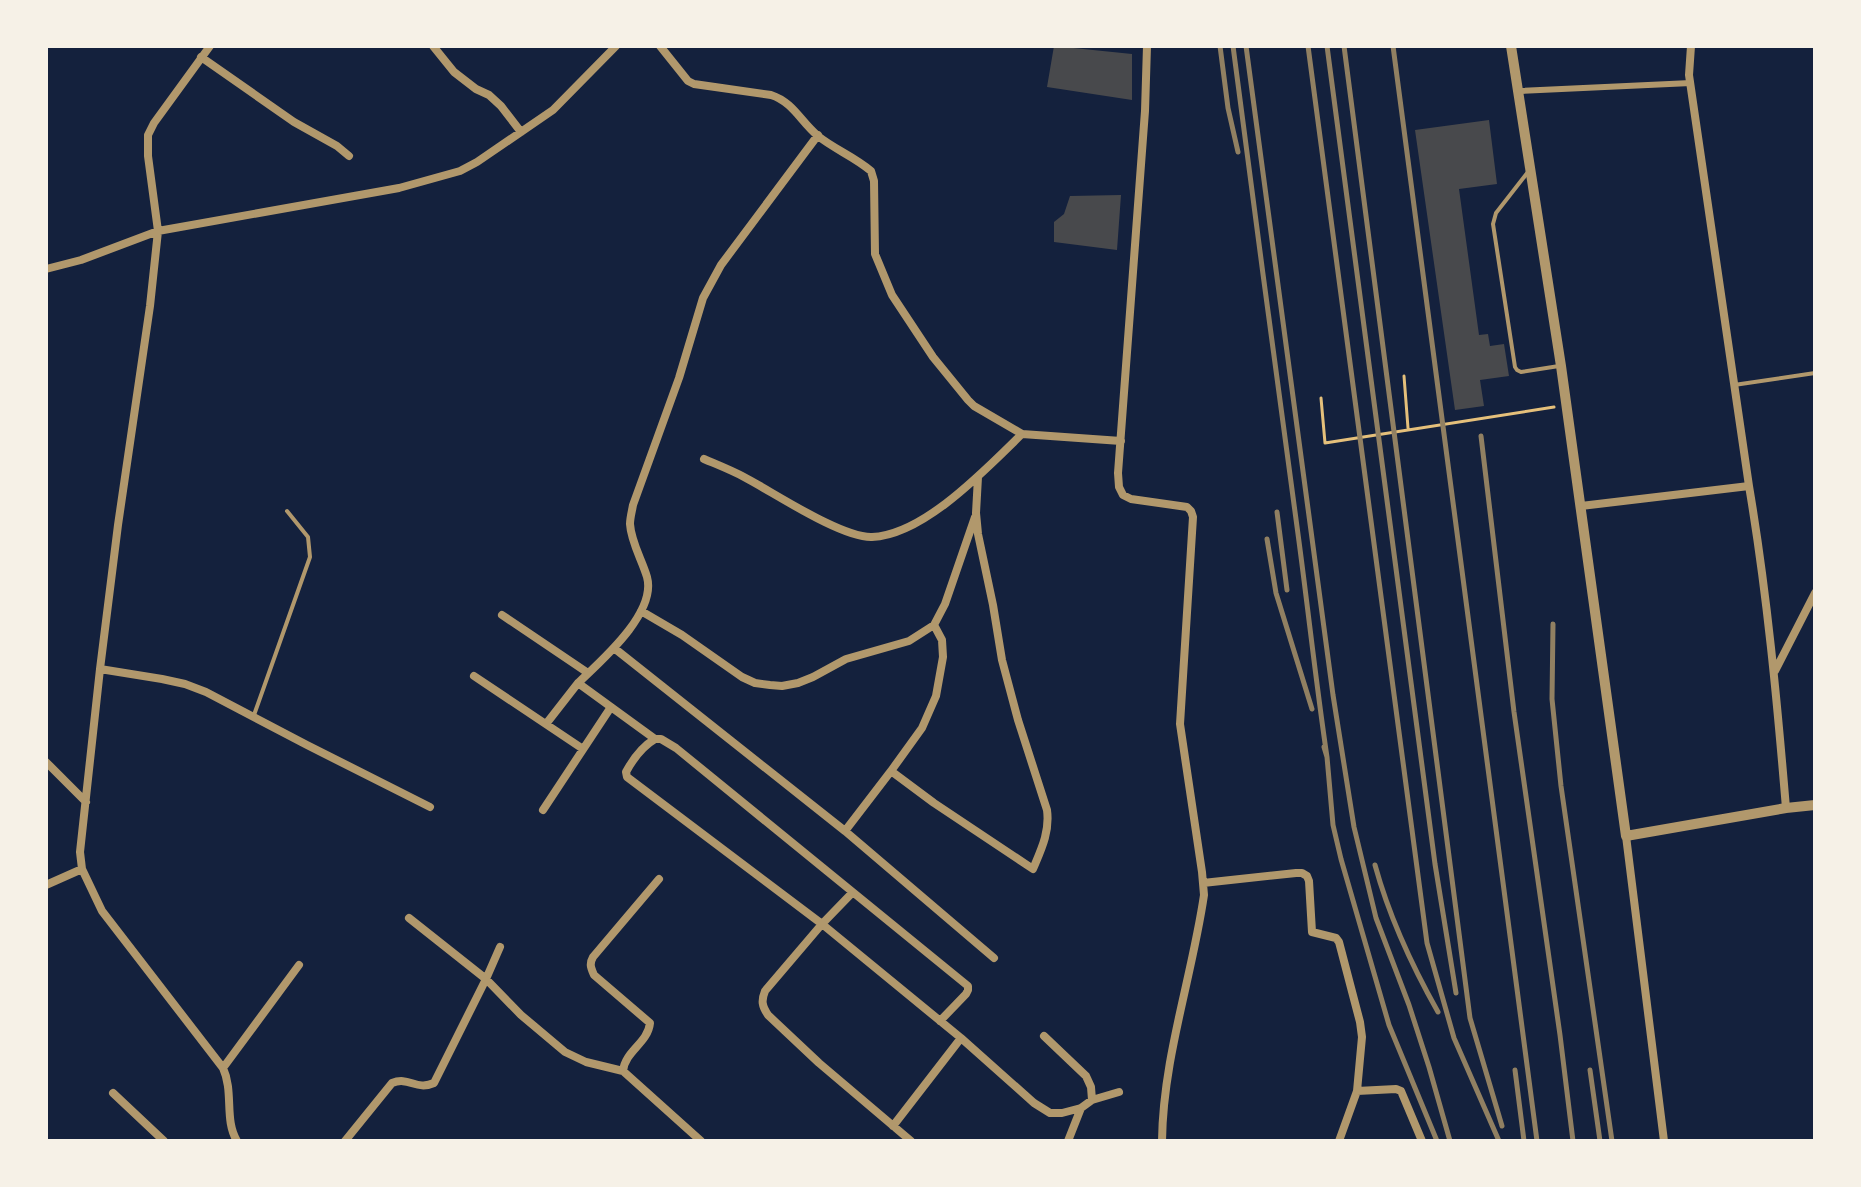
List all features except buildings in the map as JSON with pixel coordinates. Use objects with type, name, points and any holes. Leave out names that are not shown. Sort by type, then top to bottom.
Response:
[{"type":"street","points":[[210,46],[148,135],[158,231],[118,525],[80,852],[82,869],[102,911],[223,1068],[228,1079],[234,1139]]},
{"type":"street","points":[[433,46],[454,72],[501,106],[521,132]]},
{"type":"street","points":[[46,269],[81,260],[158,231],[399,188],[460,171],[553,110],[616,46]]},
{"type":"street","points":[[660,46],[688,81],[694,84],[780,98],[818,135],[871,171],[874,181],[875,254],[892,295],[933,357],[974,406],[1022,434],[1121,441]]},
{"type":"street","points":[[1147,46],[1119,487],[1123,495],[1131,499],[1187,507],[1193,517],[1180,724],[1203,883],[1202,908],[1172,1053],[1162,1141]]},
{"type":"street","points":[[1511,46],[1567,405],[1664,1141]]},
{"type":"street","points":[[1691,46],[1691,83],[1775,671],[1786,808]]},
{"type":"street","points":[[201,57],[349,156]]},
{"type":"street","points":[[1518,91],[1691,83]]},
{"type":"street","points":[[546,724],[578,683],[614,648],[641,611],[649,584],[632,534],[630,522],[633,505],[679,378],[703,298],[721,265],[818,135]]},
{"type":"street","points":[[704,459],[743,476],[827,523],[870,537],[906,529],[966,488],[1022,434]]},
{"type":"street","points":[[891,771],[1033,869],[1049,822],[1002,660],[976,513],[978,477]]},
{"type":"street","points":[[1581,506],[1749,486]]},
{"type":"street","points":[[641,611],[755,683],[782,686],[813,677],[846,659],[909,641],[934,625],[945,604],[976,513]]},
{"type":"street","points":[[1775,671],[1815,593]]},
{"type":"street","points":[[502,615],[588,673]]},
{"type":"street","points":[[845,831],[922,728],[936,696],[943,657],[942,640],[934,625]]},
{"type":"street","points":[[614,648],[845,831],[994,958]]},
{"type":"street","points":[[100,669],[185,684],[206,692],[430,807]]},
{"type":"street","points":[[474,676],[583,749]]},
{"type":"street","points":[[578,683],[655,739],[668,742],[709,773],[968,986],[966,994],[940,1021]]},
{"type":"street","points":[[543,810],[611,707]]},
{"type":"street","points":[[655,739],[643,748],[628,768],[627,777],[822,924],[961,1038],[1034,1103],[1050,1113],[1062,1113],[1119,1092]]},
{"type":"street","points":[[46,762],[86,802]]},
{"type":"street","points":[[1626,836],[1815,805]]},
{"type":"street","points":[[46,885],[82,869]]},
{"type":"street","points":[[1203,883],[1296,873],[1307,876],[1312,932],[1336,938],[1339,942],[1360,1022],[1362,1053],[1357,1091],[1339,1141]]},
{"type":"street","points":[[623,1071],[627,1058],[647,1036],[650,1023],[594,975],[590,963],[659,879]]},
{"type":"street","points":[[852,893],[765,991],[762,1006],[819,1063],[911,1141]]},
{"type":"street","points":[[409,918],[486,979],[521,1015],[565,1052],[586,1062],[623,1071],[701,1141]]},
{"type":"street","points":[[345,1141],[392,1083],[405,1081],[427,1086],[434,1083],[500,947]]},
{"type":"street","points":[[223,1068],[299,965]]},
{"type":"street","points":[[1044,1036],[1086,1076],[1092,1100]]},
{"type":"street","points":[[893,1126],[961,1038]]},
{"type":"street","points":[[1357,1091],[1401,1091],[1422,1141]]},
{"type":"street","points":[[113,1093],[164,1141]]},
{"type":"street","points":[[1068,1141],[1081,1108]]},
{"type":"lane","points":[[1530,170],[1496,213],[1493,224],[1515,367],[1521,372],[1561,366]]},
{"type":"lane","points":[[1734,386],[1815,373]]},
{"type":"lane","points":[[254,716],[310,557],[308,537],[287,511]]},
{"type":"path","points":[[1404,376],[1408,430]]},
{"type":"path","points":[[1321,398],[1325,443],[1567,405]]},
{"type":"railway","points":[[1220,46],[1228,108],[1238,152]]},
{"type":"railway","points":[[1233,46],[1327,757]]},
{"type":"railway","points":[[1246,46],[1333,695],[1354,827],[1376,918],[1409,1005],[1450,1141]]},
{"type":"railway","points":[[1308,46],[1427,943],[1454,1038],[1499,1141]]},
{"type":"railway","points":[[1327,46],[1435,864],[1456,993]]},
{"type":"railway","points":[[1344,46],[1470,1018],[1502,1126]]},
{"type":"railway","points":[[1393,46],[1537,1141]]},
{"type":"railway","points":[[1481,436],[1514,712],[1573,1141]]},
{"type":"railway","points":[[1277,512],[1287,590]]},
{"type":"railway","points":[[1267,539],[1276,593],[1312,709]]},
{"type":"railway","points":[[1553,624],[1552,699],[1561,786],[1612,1141]]},
{"type":"railway","points":[[1324,747],[1333,825],[1341,859],[1389,1025],[1437,1141]]},
{"type":"railway","points":[[1375,865],[1402,940],[1438,1012]]},
{"type":"railway","points":[[1515,1070],[1524,1141]]},
{"type":"railway","points":[[1590,1070],[1600,1141]]}]
